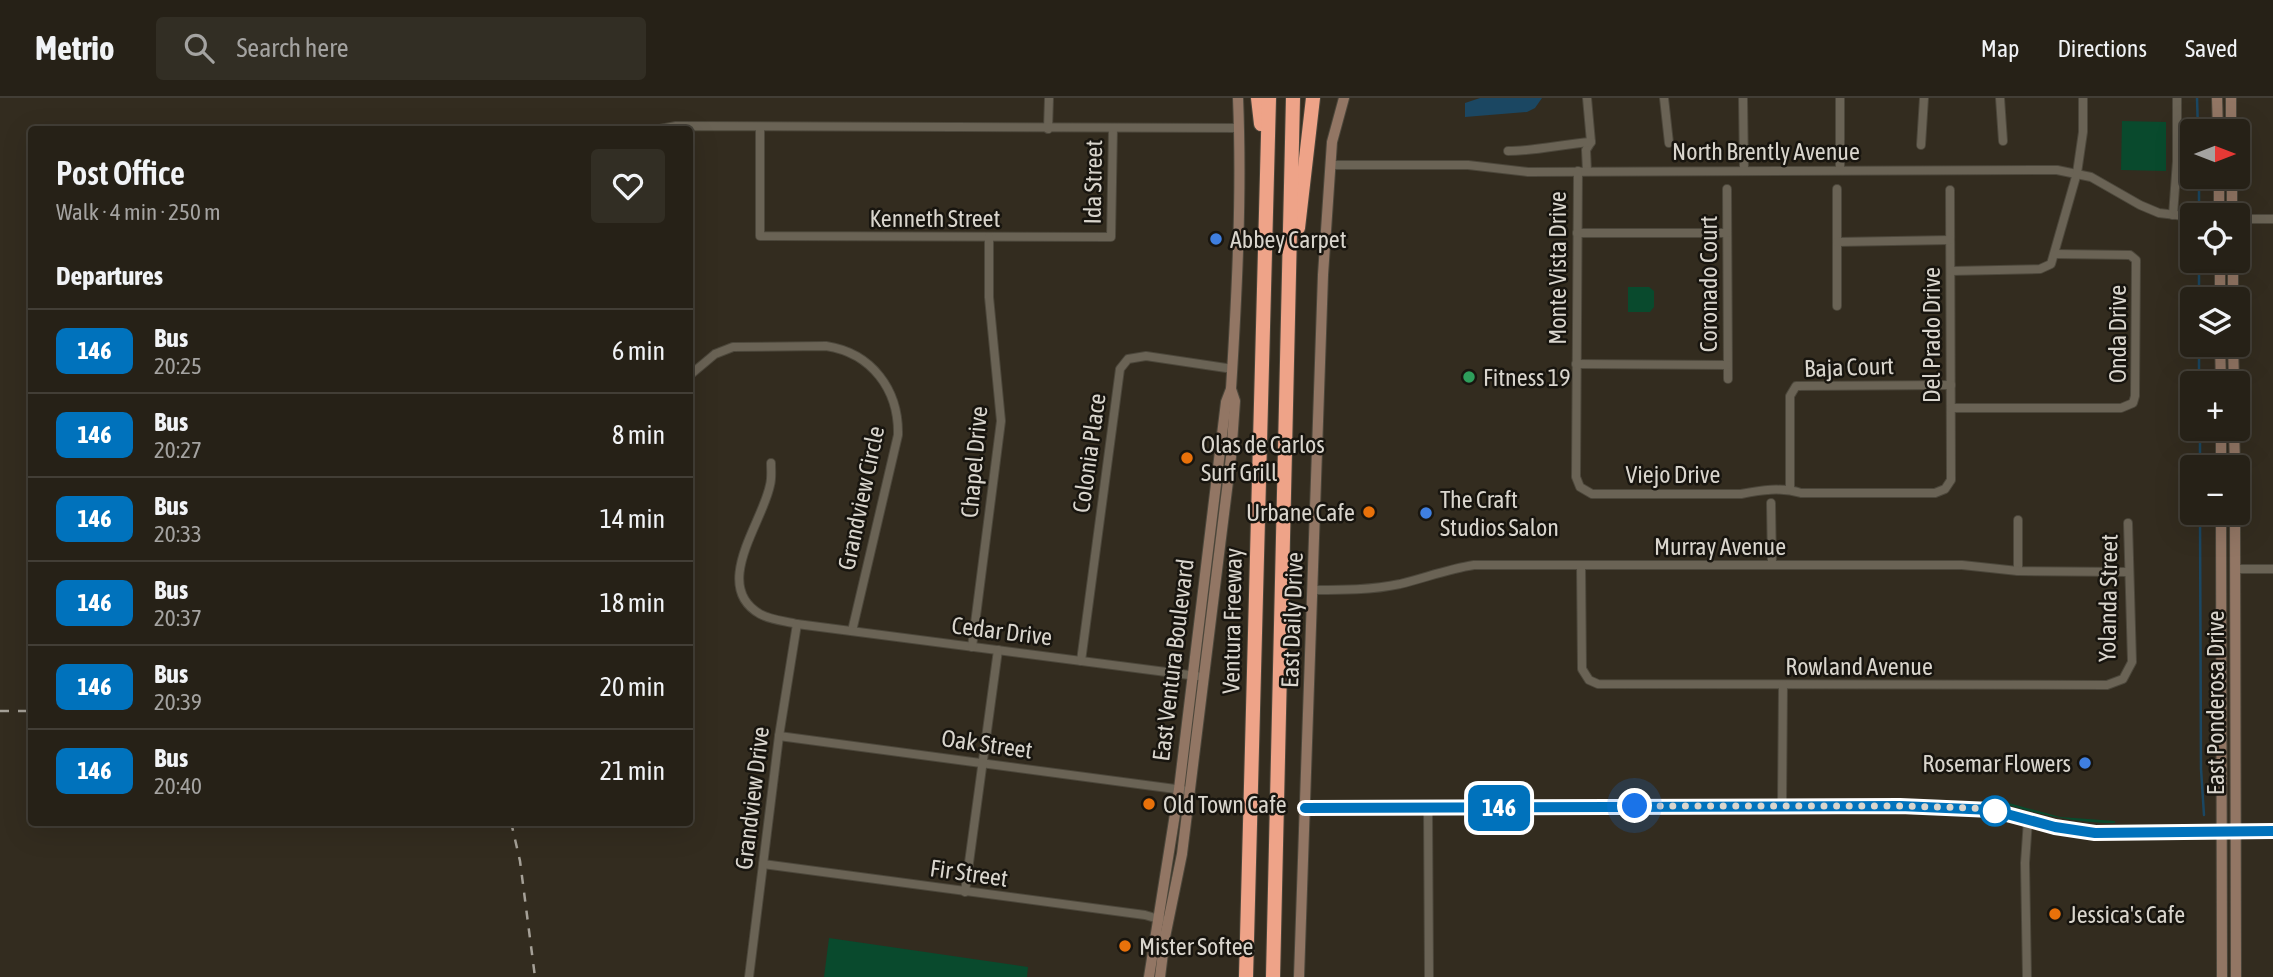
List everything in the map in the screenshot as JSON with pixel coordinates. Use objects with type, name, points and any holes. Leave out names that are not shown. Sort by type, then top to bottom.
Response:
[{"type":"highway","points":[[1258,98],[1266,187]]},
{"type":"highway","name":"Ventura Freeway","points":[[1246,977],[1269,98]]},
{"type":"highway","name":"Ventura Freeway","points":[[1273,977],[1293,98]]},
{"type":"highway","points":[[1290,274],[1302,201],[1313,98]]},
{"type":"main road","name":"East Ventura Boulevard","points":[[1149,977],[1163,920],[1184,790],[1226,402],[1231,389],[1238,98]]},
{"type":"main road","name":"East Daily Drive","points":[[1299,977],[1323,275],[1330,165],[1336,121],[1344,98]]},
{"type":"main road","points":[[2217,98],[2218,119]]},
{"type":"main road","points":[[2231,98],[2231,119]]},
{"type":"main road","name":"East Ponderosa Drive","points":[[2221,525],[2222,977]]},
{"type":"main road","name":"East Ponderosa Drive","points":[[2235,525],[2236,977]]},
{"type":"main road","name":"East Ventura Boulevard","points":[[1160,977],[1163,920]]},
{"type":"street","points":[[1048,129],[1049,98]]},
{"type":"street","name":"Monte Vista Drive","points":[[1583,490],[1576,477],[1577,233],[1582,171],[1586,150],[1591,142],[1587,98]]},
{"type":"street","points":[[1664,98],[1669,144]]},
{"type":"street","points":[[1744,98],[1744,170]]},
{"type":"street","points":[[1840,98],[1840,170]]},
{"type":"street","points":[[1921,145],[1924,98]]},
{"type":"street","points":[[2000,98],[2003,141]]},
{"type":"street","points":[[1951,271],[2040,269],[2051,264],[2077,173],[2083,132],[2083,98]]},
{"type":"street","points":[[2173,215],[2177,161],[2176,98]]},
{"type":"street","points":[[693,126],[1239,128]]},
{"type":"street","name":"Kenneth Street","points":[[760,127],[760,236],[1111,237]]},
{"type":"street","name":"Ida Street","points":[[1111,237],[1113,128]]},
{"type":"street","points":[[1508,151],[1591,142]]},
{"type":"street","name":"North Brently Avenue","points":[[1330,165],[1468,165],[1514,171],[2028,169],[2077,173],[2105,184],[2159,213],[2180,216]]},
{"type":"street","name":"Coronado Court","points":[[1727,189],[1728,379]]},
{"type":"street","points":[[1837,189],[1838,306]]},
{"type":"street","name":"Del Prado Drive","points":[[1790,490],[1801,493],[1935,493],[1945,489],[1951,480],[1950,190]]},
{"type":"street","points":[[2250,219],[2273,219]]},
{"type":"street","points":[[1577,233],[1727,233]]},
{"type":"street","name":"Chapel Drive","points":[[972,647],[1001,421],[989,297],[989,237]]},
{"type":"street","points":[[1837,242],[1950,240]]},
{"type":"street","name":"Onda Drive","points":[[1951,408],[2121,408],[2130,405],[2136,396],[2136,260],[2130,255],[2055,254]]},
{"type":"street","name":"Grandview Circle","points":[[693,372],[715,354],[733,347],[826,346],[841,348],[864,360],[877,371],[887,385],[896,410],[898,435],[852,631]]},
{"type":"street","name":"Colonia Place","points":[[1081,661],[1120,369],[1128,359],[1146,356],[1233,369]]},
{"type":"street","points":[[1576,364],[1727,365]]},
{"type":"street","name":"Baja Court","points":[[1790,490],[1790,396],[1796,386],[1951,385]]},
{"type":"street","name":"Cedar Drive","points":[[771,463],[770,485],[741,565],[740,588],[746,601],[762,615],[797,624],[1198,676]]},
{"type":"street","name":"Viejo Drive","points":[[1583,490],[1592,494],[1741,494],[1764,489],[1790,490]]},
{"type":"street","points":[[1771,503],[1772,565]]},
{"type":"street","points":[[2018,520],[2018,571]]},
{"type":"street","name":"Yolanda Street","points":[[2127,674],[2132,662],[2128,523]]},
{"type":"street","name":"Murray Avenue","points":[[1314,590],[1399,584],[1474,565],[1962,565],[2018,571],[2128,572]]},
{"type":"street","name":"Rowland Avenue","points":[[1581,565],[1581,662],[1584,676],[1589,681],[1602,685],[2107,685],[2116,683],[2127,674]]},
{"type":"street","points":[[2236,569],[2273,569]]},
{"type":"street","name":"Grandview Drive","points":[[749,977],[779,736],[797,624]]},
{"type":"street","points":[[965,892],[998,650]]},
{"type":"street","points":[[1782,806],[1783,685]]},
{"type":"street","name":"Oak Street","points":[[779,736],[1184,790]]},
{"type":"street","points":[[1305,808],[1974,808],[2095,833],[2273,831]]},
{"type":"street","points":[[1428,808],[1429,977]]},
{"type":"street","points":[[2027,977],[2025,863],[2028,820]]},
{"type":"street","name":"Fir Street","points":[[763,864],[1144,915],[1163,920]]},
{"type":"green space","points":[[2122,121],[2166,122],[2166,171],[2121,170]]},
{"type":"green space","points":[[1628,287],[1649,287],[1654,291],[1654,307],[1650,312],[1628,312]]},
{"type":"green space","points":[[2005,802],[2060,817],[2115,823],[2059,818],[2004,804]]},
{"type":"green space","points":[[829,938],[1028,967],[1027,977],[824,977]]},
{"type":"water","points":[[1480,98],[1542,98],[1535,108],[1527,112],[1465,117],[1465,103]]},
{"type":"waterway","points":[[2197,98],[2198,119]]},
{"type":"waterway","points":[[2199,189],[2199,202]]},
{"type":"waterway","points":[[2199,273],[2199,287]]},
{"type":"waterway","points":[[2199,357],[2199,371]]},
{"type":"waterway","points":[[2200,441],[2200,455]]},
{"type":"waterway","points":[[2200,525],[2201,769],[2204,815]]},
{"type":"railway","points":[[0,711],[28,711]]},
{"type":"railway","points":[[512,826],[520,861],[535,977]]},
{"type":"bus line","name":"146","points":[[1305,808],[1900,806],[1992,810],[2055,827],[2095,833],[2273,831]]},
{"type":"place","name":"Abbey Carpet","points":[[1216,239]]},
{"type":"place","name":"Fitness 19","points":[[1469,377]]},
{"type":"place","name":"Olas de Carlos Surf Grill","points":[[1187,458]]},
{"type":"place","name":"Urbane Cafe","points":[[1369,512]]},
{"type":"place","name":"The Craft Studios Salon","points":[[1426,513]]},
{"type":"place","name":"Rosemar Flowers","points":[[2085,763]]},
{"type":"place","name":"Old Town Cafe","points":[[1149,804]]},
{"type":"place","name":"Jessica's Cafe","points":[[2055,914]]},
{"type":"place","name":"Mister Softee","points":[[1125,946]]},
{"type":"route","points":[[1635,806],[1900,806],[1995,811]]}]
